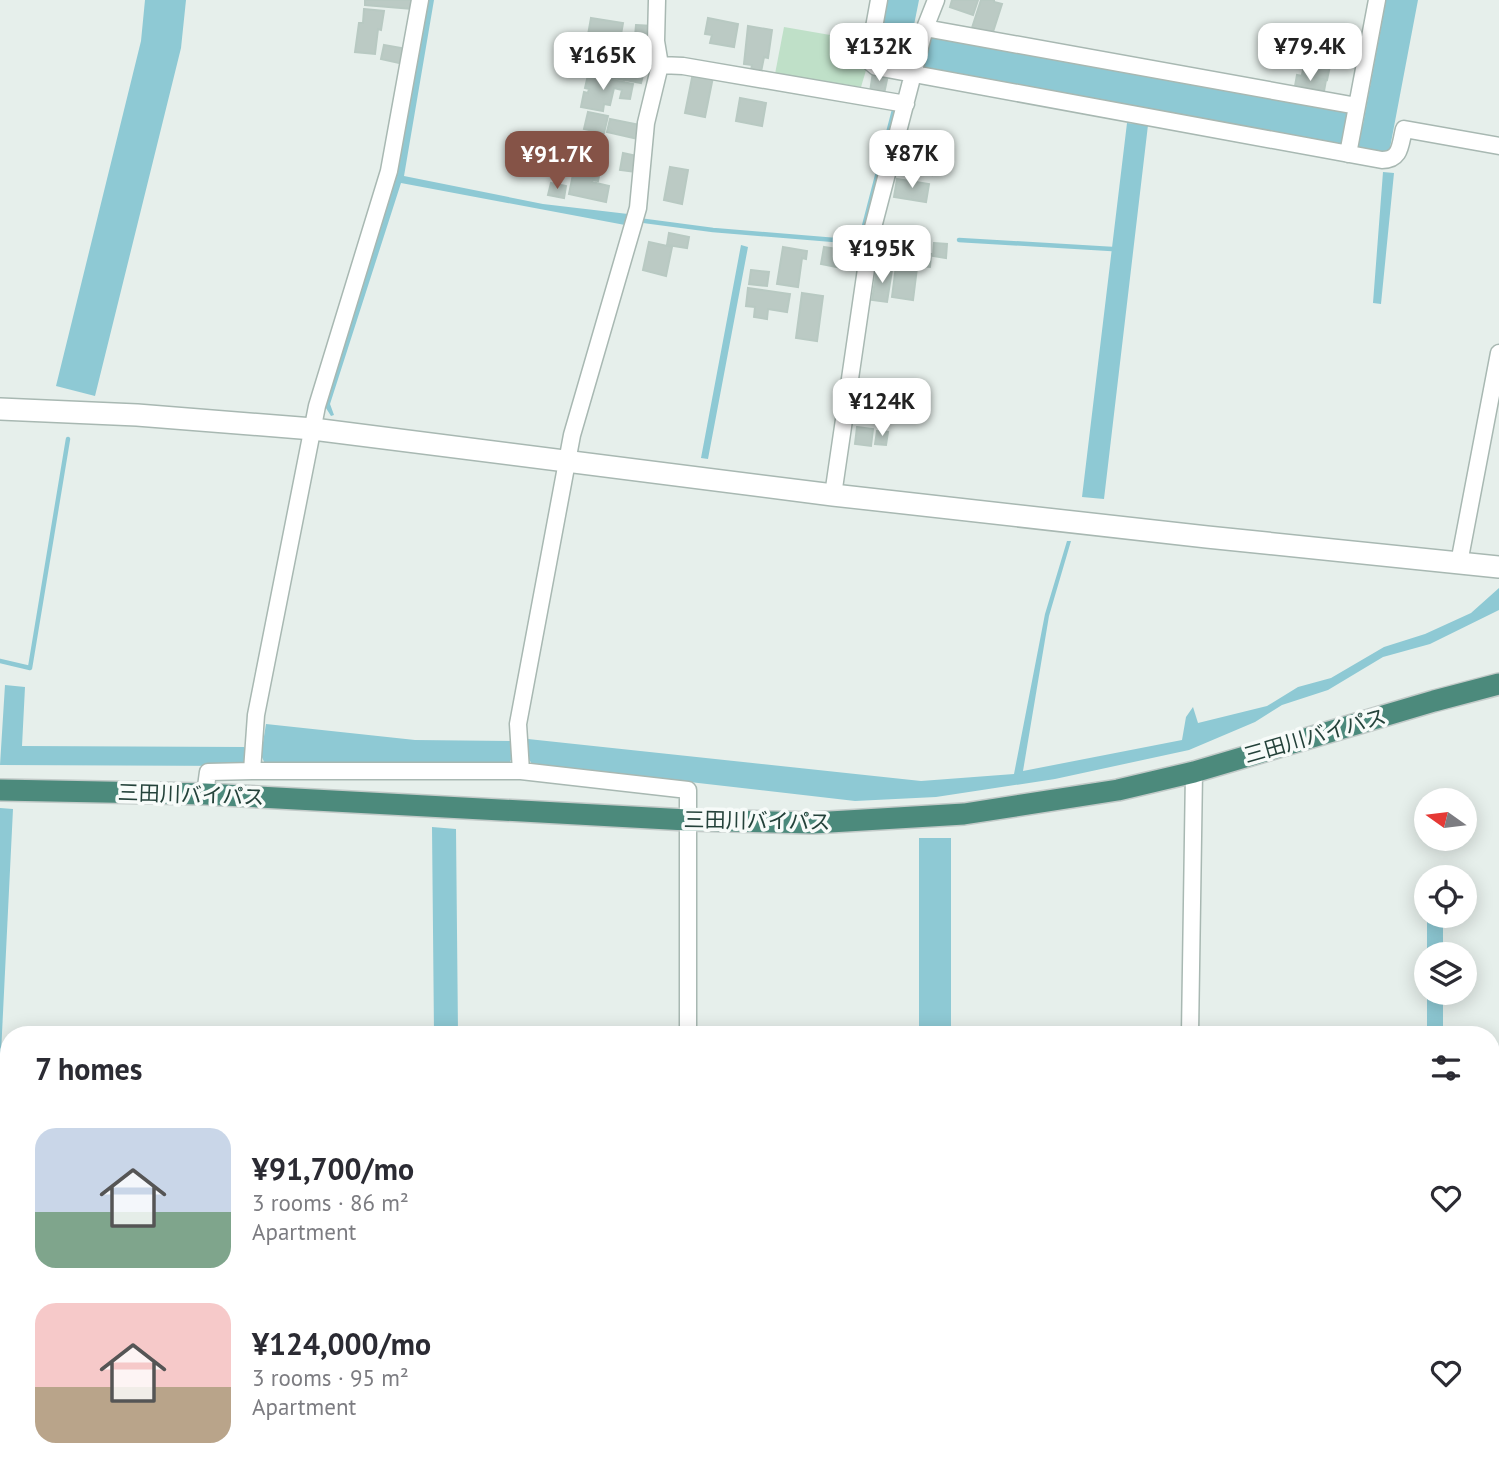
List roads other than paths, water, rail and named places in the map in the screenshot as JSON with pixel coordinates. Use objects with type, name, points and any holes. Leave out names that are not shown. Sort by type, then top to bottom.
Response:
[{"type":"highway","name":"三田川バイパス","points":[[0,790],[205,794],[687,820],[813,823],[964,814],[1118,790],[1194,772],[1499,684]]},
{"type":"street","points":[[252,771],[256,715],[317,406],[389,171],[420,0]]},
{"type":"street","points":[[521,771],[518,724],[572,435],[638,208],[646,123],[660,65],[656,41],[657,0]]},
{"type":"street","points":[[879,0],[870,62],[876,67],[915,70],[1349,147],[1391,160],[1398,155],[1404,129],[1499,146]]},
{"type":"street","points":[[833,495],[871,235],[924,33],[936,0]]},
{"type":"street","points":[[1349,147],[1377,0]]},
{"type":"street","points":[[924,33],[1356,113]]},
{"type":"street","points":[[660,65],[683,66],[906,104]]},
{"type":"street","points":[[1459,563],[1499,353]]},
{"type":"street","points":[[0,409],[137,415],[313,429],[833,495],[1499,567]]},
{"type":"street","points":[[205,794],[208,772],[252,771],[521,771],[688,790],[688,1026]]},
{"type":"street","points":[[1190,1026],[1194,772]]},
{"type":"water","points":[[145,0],[186,0],[181,48],[95,396],[56,386],[141,41]]},
{"type":"water","points":[[427,0],[434,0],[404,176],[543,204],[628,214],[625,225],[401,183],[330,404],[334,415],[331,416],[324,405],[397,173]]},
{"type":"water","points":[[887,0],[919,0],[911,40],[929,44],[931,37],[1348,113],[1347,121],[1363,124],[1386,0],[1418,0],[1389,153],[1359,147],[1359,141],[1344,138],[1342,145],[924,69],[925,62],[908,59],[904,63],[877,58]]},
{"type":"water","points":[[1127,123],[1148,125],[1104,499],[1082,497]]},
{"type":"water","points":[[1383,172],[1394,173],[1381,304],[1373,303]]},
{"type":"water","points":[[741,245],[748,247],[708,459],[701,458]]},
{"type":"water","points":[[1067,541],[1071,541],[1049,616],[1023,771],[1182,740],[1186,717],[1193,707],[1198,723],[1267,706],[1298,687],[1331,678],[1384,647],[1425,634],[1471,613],[1499,588],[1499,610],[1430,644],[1383,657],[1328,690],[1282,705],[1255,722],[1189,750],[1055,779],[936,797],[855,801],[532,764],[526,755],[528,739],[921,781],[1014,774],[1045,614]]},
{"type":"water","points":[[5,685],[25,687],[22,746],[244,747],[249,755],[243,766],[0,765]]},
{"type":"water","points":[[266,724],[415,740],[511,741],[513,755],[510,762],[265,764],[261,755]]},
{"type":"water","points":[[0,808],[13,809],[2,1026],[0,1026]]},
{"type":"water","points":[[432,827],[456,829],[458,1026],[434,1026]]},
{"type":"water","points":[[919,838],[951,838],[951,1026],[919,1026]]},
{"type":"water","points":[[1427,928],[1443,928],[1443,942],[1427,942]]},
{"type":"water","points":[[1427,1005],[1443,1005],[1443,1026],[1427,1026]]},
{"type":"waterway","points":[[864,226],[894,110]]},
{"type":"waterway","points":[[645,221],[713,230],[859,242]]},
{"type":"waterway","points":[[959,240],[1112,249]]},
{"type":"waterway","points":[[0,661],[30,668],[68,439]]}]
